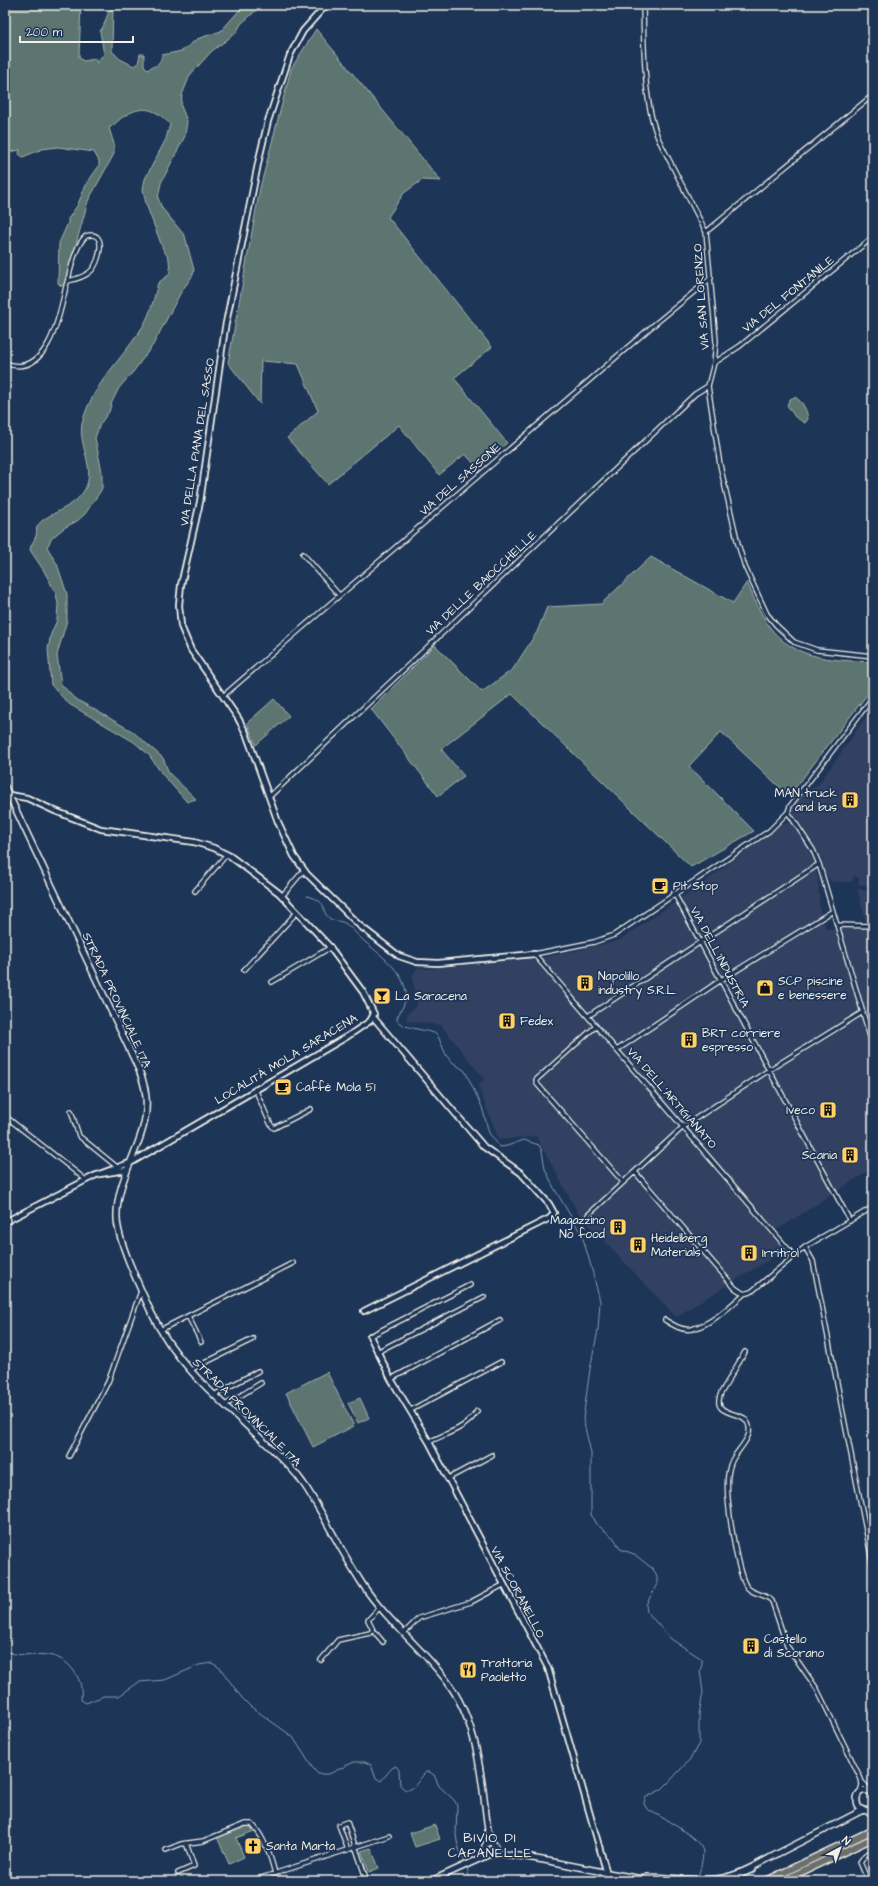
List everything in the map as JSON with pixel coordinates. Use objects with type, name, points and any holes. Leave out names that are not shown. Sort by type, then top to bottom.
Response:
[{"type":"highway","points":[[766,1881],[873,1830]]},
{"type":"highway","points":[[782,1881],[873,1838]]},
{"type":"main road","name":"STRADA PROVINCIALE 17A","points":[[5,787],[142,1076],[146,1099],[146,1114],[140,1135],[126,1170],[118,1202],[117,1225],[142,1290],[160,1330],[190,1370],[214,1395],[288,1464],[300,1479],[360,1581],[380,1607],[446,1680],[464,1710],[477,1753],[488,1830]]},
{"type":"main road","points":[[849,1817],[855,1809],[857,1797],[860,1792],[865,1790],[872,1792]]},
{"type":"main road","points":[[856,1802],[859,1807],[869,1810]]},
{"type":"main road","points":[[626,1877],[704,1880],[720,1878],[737,1873],[849,1817],[869,1810]]},
{"type":"main road","points":[[488,1830],[494,1845],[508,1854]]},
{"type":"main road","points":[[488,1830],[486,1852],[508,1854],[607,1874],[661,1881]]},
{"type":"main road","points":[[474,1860],[486,1846],[494,1845]]},
{"type":"main road","points":[[431,1881],[491,1853],[494,1845]]},
{"type":"main road","points":[[726,1881],[750,1872],[776,1854]]},
{"type":"street","name":"VIA DELLA PIANA DEL SASSO","points":[[326,5],[307,25],[296,42],[284,69],[267,127],[248,210],[229,306],[211,417],[200,502],[181,585],[180,616],[183,634],[196,657],[246,733],[286,841],[304,870],[368,933],[397,955],[408,960],[434,963],[534,954]]},
{"type":"street","name":"VIA SAN LORENZO","points":[[643,5],[646,75],[654,127],[659,140],[706,232],[716,341],[714,363],[708,386],[720,465],[740,550],[757,595],[767,614],[783,633],[799,645],[823,651],[873,656]]},
{"type":"street","points":[[706,232],[873,95]]},
{"type":"street","points":[[5,363],[14,366],[25,365],[44,351],[56,329],[68,281],[82,240],[88,235],[96,236],[101,245],[94,268],[86,275],[68,281]]},
{"type":"street","name":"VIA DEL FONTANILE","points":[[714,363],[740,346],[873,237]]},
{"type":"street","name":"VIA DEL SASSONE","points":[[222,696],[644,333],[711,278]]},
{"type":"street","name":"VIA DELLE BAIOCCHELLE","points":[[269,797],[695,394],[708,386]]},
{"type":"street","points":[[304,554],[339,595]]},
{"type":"street","points":[[534,954],[594,942],[611,936],[767,832],[788,812],[790,806],[873,697]]},
{"type":"street","name":"LOCALITÀ MOLA SARACENA","points":[[5,1222],[98,1174],[129,1163],[348,1036],[373,1017],[373,1010],[367,998],[331,947],[282,896],[227,854],[194,842],[98,828],[28,798],[9,795]]},
{"type":"street","points":[[788,812],[813,850],[820,864],[873,1048]]},
{"type":"street","points":[[195,891],[227,854]]},
{"type":"street","points":[[588,1016],[700,941],[820,864]]},
{"type":"street","points":[[282,896],[304,870]]},
{"type":"street","name":"VIA DELL'INDUSTRIA","points":[[674,893],[850,1221]]},
{"type":"street","points":[[617,1050],[722,980],[833,911]]},
{"type":"street","points":[[244,970],[297,912]]},
{"type":"street","points":[[837,925],[873,926]]},
{"type":"street","points":[[272,982],[331,947]]},
{"type":"street","name":"VIA DELL'ARTIGIANATO","points":[[534,954],[794,1256]]},
{"type":"street","points":[[588,1214],[683,1127],[769,1070],[863,1012]]},
{"type":"street","points":[[364,1311],[550,1218],[554,1212],[550,1204],[523,1174],[483,1145],[373,1017]]},
{"type":"street","points":[[596,1026],[536,1080],[538,1085],[623,1182]]},
{"type":"street","points":[[255,1090],[271,1125],[274,1128],[311,1109]]},
{"type":"street","points":[[71,1112],[79,1136],[117,1167]]},
{"type":"street","points":[[5,1116],[86,1180]]},
{"type":"street","points":[[98,1174],[112,1174],[126,1170]]},
{"type":"street","points":[[635,1172],[735,1288],[744,1294]]},
{"type":"street","points":[[665,1320],[677,1327],[691,1329],[710,1321],[744,1294],[751,1292],[805,1247],[873,1207]]},
{"type":"street","points":[[805,1247],[813,1261],[873,1566]]},
{"type":"street","points":[[160,1330],[293,1263]]},
{"type":"street","points":[[370,1336],[470,1285]]},
{"type":"street","points":[[69,1456],[108,1382],[142,1290]]},
{"type":"street","points":[[378,1352],[484,1297]]},
{"type":"street","points":[[188,1316],[201,1342]]},
{"type":"street","points":[[391,1379],[500,1320]]},
{"type":"street","name":"VIA SCORANELLO","points":[[370,1336],[391,1379],[429,1442],[447,1479],[550,1673],[607,1874]]},
{"type":"street","points":[[190,1370],[253,1339]]},
{"type":"street","points":[[744,1352],[719,1399],[721,1407],[726,1412],[743,1417],[748,1424],[747,1439],[731,1462],[727,1483],[732,1529],[744,1582],[749,1589],[766,1596],[773,1603],[787,1646],[819,1692],[860,1779],[862,1786],[860,1792]]},
{"type":"street","points":[[411,1410],[501,1362]]},
{"type":"street","points":[[214,1395],[258,1371]]},
{"type":"street","points":[[225,1405],[261,1383]]},
{"type":"street","points":[[429,1442],[465,1426],[477,1411]]},
{"type":"street","points":[[447,1479],[492,1455]]},
{"type":"street","points":[[404,1633],[419,1618],[473,1601],[503,1585]]},
{"type":"street","points":[[380,1607],[368,1621],[383,1642]]},
{"type":"street","points":[[321,1660],[338,1640],[368,1634],[373,1630]]},
{"type":"street","points":[[860,1779],[872,1792]]},
{"type":"street","points":[[869,1810],[873,1816]]},
{"type":"street","points":[[348,1850],[339,1825],[346,1822],[367,1881]]},
{"type":"street","points":[[166,1850],[181,1844],[203,1841],[245,1824],[252,1824],[260,1835],[275,1874]]},
{"type":"street","points":[[252,1881],[389,1836]]},
{"type":"street","points":[[178,1872],[194,1866],[186,1843]]},
{"type":"street","points":[[868,1881],[860,1862],[863,1857],[873,1851]]},
{"type":"shaded area","points":[[873,707],[873,879],[868,886],[858,884],[859,878],[854,876],[851,882],[832,882],[824,873],[822,859],[792,811],[792,808],[802,794],[818,785]]},
{"type":"shaded area","points":[[791,822],[805,842],[814,861],[818,879],[820,911],[826,929],[873,929],[873,1168],[772,1233],[786,1249],[676,1317],[578,1213],[536,1136],[499,1140],[478,1086],[484,1079],[441,1025],[406,1021],[407,1014],[417,1006],[412,976],[418,967],[427,969],[545,957],[618,941],[703,883],[783,823]]},
{"type":"shaded area","points":[[857,889],[873,892],[873,922],[866,922]]},
{"type":"green space","points":[[12,5],[81,5],[79,57],[83,61],[95,59],[97,63],[104,55],[100,31],[113,7],[112,51],[120,59],[134,66],[138,64],[140,54],[144,54],[144,65],[148,70],[159,64],[162,55],[182,51],[197,39],[221,31],[244,5],[262,5],[241,24],[236,33],[212,51],[190,75],[182,95],[181,106],[187,121],[185,136],[161,183],[158,198],[162,208],[185,236],[194,270],[193,275],[181,292],[153,345],[119,388],[109,412],[100,424],[95,438],[102,472],[102,488],[100,492],[85,514],[52,538],[47,547],[57,564],[67,594],[67,620],[57,655],[61,684],[74,698],[132,731],[163,758],[169,773],[196,799],[187,802],[162,774],[149,755],[134,742],[69,704],[51,685],[48,649],[51,634],[57,620],[58,604],[56,594],[44,571],[30,550],[40,522],[75,501],[86,487],[89,471],[81,432],[86,410],[108,373],[146,321],[154,300],[158,283],[170,274],[169,259],[163,249],[146,204],[143,189],[145,179],[166,139],[170,124],[155,112],[145,109],[126,115],[109,128],[114,144],[114,154],[88,201],[65,284],[61,286],[58,283],[59,243],[68,223],[68,219],[77,206],[87,183],[99,166],[99,161],[94,152],[58,147],[42,149],[23,157],[19,154],[20,150],[5,153],[5,19]]},
{"type":"green space","points":[[316,29],[441,181],[422,180],[404,193],[388,217],[492,347],[454,378],[507,443],[477,467],[465,454],[439,475],[399,425],[328,484],[287,438],[318,411],[298,364],[261,361],[260,404],[228,363],[260,188],[291,69]]},
{"type":"green space","points":[[795,397],[806,409],[808,419],[805,423],[795,417],[787,405],[790,399]]},
{"type":"green space","points":[[651,557],[733,603],[747,582],[761,614],[774,632],[785,642],[798,650],[811,655],[826,658],[873,662],[873,687],[789,796],[721,732],[689,766],[754,831],[691,867],[512,694],[441,749],[464,776],[438,796],[371,709],[435,645],[482,692],[513,669],[537,632],[547,607],[601,604]]},
{"type":"green space","points":[[274,699],[289,716],[256,745],[247,723]]},
{"type":"green space","points":[[327,1372],[354,1426],[313,1447],[286,1393]]},
{"type":"green space","points":[[360,1398],[369,1418],[358,1423],[348,1403]]},
{"type":"green space","points":[[250,1825],[254,1831],[236,1838],[244,1857],[229,1864],[217,1837]]},
{"type":"green space","points":[[435,1825],[440,1839],[415,1847],[410,1833]]},
{"type":"green space","points":[[371,1848],[379,1868],[369,1872],[361,1851]]},
{"type":"waterway","points":[[307,896],[319,901],[329,918],[349,926],[395,969],[404,984],[406,992],[404,1005],[398,1015],[397,1020],[403,1025],[437,1034],[446,1055],[451,1061],[465,1071],[482,1107],[489,1133],[500,1147],[524,1140],[539,1145],[542,1151],[545,1169],[554,1188],[582,1235],[600,1301],[598,1330],[590,1369],[583,1419],[591,1453],[591,1514],[595,1523],[614,1538],[620,1549],[634,1554],[653,1569],[657,1577],[657,1584],[646,1605],[647,1612],[671,1639],[702,1659],[700,1671],[703,1692],[699,1715],[699,1743],[691,1758],[662,1789],[645,1798],[644,1804],[647,1809],[688,1834],[701,1846],[703,1855],[698,1877]]},
{"type":"waterway","points":[[5,1650],[20,1655],[48,1655],[57,1657],[66,1662],[80,1681],[81,1700],[86,1703],[104,1696],[119,1696],[139,1682],[165,1680],[199,1665],[212,1663],[220,1668],[242,1698],[250,1706],[293,1737],[318,1774],[329,1774],[354,1762],[365,1762],[371,1765],[376,1778],[381,1781],[392,1768],[396,1766],[399,1770],[400,1785],[404,1789],[408,1790],[411,1789],[426,1772],[430,1772],[434,1775],[439,1786],[454,1800],[457,1805],[456,1835],[458,1847],[466,1864]]},
{"type":"waterway","points":[[467,1867],[470,1881]]},
{"type":"place","name":"MAN truck and bus","points":[[850,800]]},
{"type":"place","name":"Pit Stop","points":[[660,886]]},
{"type":"place","name":"Napolillo industry S.R.L.","points":[[585,983]]},
{"type":"place","name":"SCP piscine e benessere","points":[[765,988]]},
{"type":"place","name":"La Saracena","points":[[382,996]]},
{"type":"place","name":"Fedex","points":[[507,1021]]},
{"type":"place","name":"BRT corriere espresso","points":[[689,1040]]},
{"type":"place","name":"Caffè Mola 51","points":[[283,1087]]},
{"type":"place","name":"Iveco","points":[[828,1110]]},
{"type":"place","name":"Scania","points":[[850,1155]]},
{"type":"place","name":"Magazzino No food","points":[[618,1227]]},
{"type":"place","name":"Heidelberg Materials","points":[[638,1245]]},
{"type":"place","name":"Irritrol","points":[[749,1253]]},
{"type":"place","name":"Castello di Scorano","points":[[751,1646]]},
{"type":"place","name":"Trattoria Paoletto","points":[[468,1670]]},
{"type":"place","name":"Santa Marta","points":[[253,1846]]},
{"type":"district","name":"BIVIO DI CAPANELLE","points":[[490,1844]]}]
